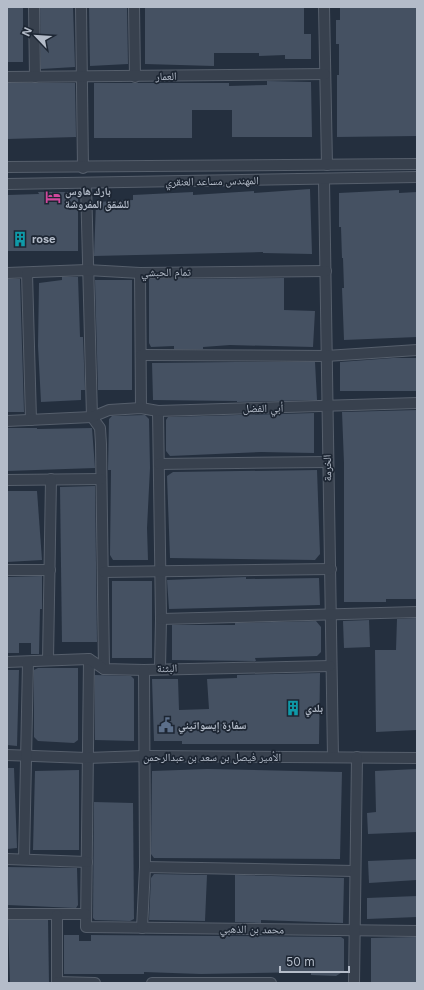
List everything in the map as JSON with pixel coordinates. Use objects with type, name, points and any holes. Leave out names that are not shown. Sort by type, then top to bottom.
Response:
[{"type":"street","points":[[34,7],[35,77]]},
{"type":"street","points":[[81,7],[83,168]]},
{"type":"street","points":[[134,7],[135,77]]},
{"type":"street","points":[[324,7],[327,165]]},
{"type":"street","name":"العمار","points":[[7,77],[82,78],[325,74]]},
{"type":"street","name":"المهندس مساعد العنقري","points":[[7,167],[83,168],[417,164]]},
{"type":"street","points":[[38,167],[38,184]]},
{"type":"street","name":"المهندس مساعد العنقري","points":[[7,184],[324,180],[417,177]]},
{"type":"street","name":"الخرمة","points":[[324,180],[326,270],[326,407],[331,569],[330,666],[333,757]]},
{"type":"street","points":[[86,183],[87,270],[92,417],[100,428],[104,572],[104,669]]},
{"type":"street","name":"تمام الحبشي","points":[[7,273],[87,270],[140,273],[326,270]]},
{"type":"street","points":[[27,272],[32,420]]},
{"type":"street","points":[[140,273],[141,408]]},
{"type":"street","points":[[141,355],[326,356],[417,350]]},
{"type":"street","name":"أبي الفضل","points":[[92,417],[110,410],[141,408],[158,411],[417,403]]},
{"type":"street","points":[[158,411],[161,619],[160,668]]},
{"type":"street","points":[[7,421],[92,417]]},
{"type":"street","points":[[159,464],[327,462]]},
{"type":"street","points":[[7,480],[101,478]]},
{"type":"street","points":[[48,660],[50,479]]},
{"type":"street","points":[[104,572],[331,569]]},
{"type":"street","points":[[7,570],[50,570]]},
{"type":"street","points":[[161,619],[417,612]]},
{"type":"street","points":[[7,662],[89,659],[104,669]]},
{"type":"street","points":[[7,914],[86,914],[89,659]]},
{"type":"street","points":[[24,859],[28,662]]},
{"type":"street","name":"البثنة","points":[[104,669],[144,670],[160,668],[330,666]]},
{"type":"street","points":[[142,928],[145,867],[144,670]]},
{"type":"street","name":"الأمير فيصل بن سعد بن عبدالرحمن","points":[[7,755],[87,758],[144,756],[417,758]]},
{"type":"street","points":[[354,983],[353,930],[357,757]]},
{"type":"street","points":[[7,859],[87,862]]},
{"type":"street","points":[[145,867],[354,871]]},
{"type":"street","name":"محمد بن الذهبي","points":[[86,914],[86,927],[417,931]]},
{"type":"street","points":[[57,915],[58,982],[96,983]]},
{"type":"street","points":[[152,983],[271,983]]},
{"type":"building","points":[[7,7],[23,7],[23,62],[7,62]]},
{"type":"building","points":[[40,7],[73,7],[75,67],[41,69]]},
{"type":"building","points":[[89,7],[127,7],[128,64],[90,66]]},
{"type":"building","points":[[145,7],[304,7],[304,34],[311,34],[311,59],[285,59],[285,55],[259,56],[259,53],[214,53],[214,66],[145,64]]},
{"type":"building","points":[[340,7],[417,7],[417,136],[337,137],[337,75],[339,75],[339,44],[336,44],[336,20],[340,20]]},
{"type":"building","points":[[267,81],[311,82],[312,137],[232,137],[232,110],[192,110],[192,138],[94,138],[94,83],[229,83],[229,86],[267,85]]},
{"type":"building","points":[[7,83],[75,83],[76,137],[7,139]]},
{"type":"building","points":[[310,189],[312,254],[263,252],[94,256],[96,202],[133,200],[133,195],[193,192],[193,195],[254,191],[254,193]]},
{"type":"building","points":[[399,190],[399,193],[417,192],[417,337],[344,340],[342,288],[344,288],[343,258],[341,227],[339,227],[339,193]]},
{"type":"building","points":[[38,192],[78,192],[78,251],[7,251],[7,195],[39,194]]},
{"type":"building","points":[[62,277],[78,277],[80,337],[83,337],[85,390],[81,390],[81,400],[41,402],[38,346],[39,283],[62,280]]},
{"type":"building","points":[[284,278],[284,310],[315,311],[313,347],[230,345],[203,347],[203,349],[174,349],[174,346],[151,347],[149,343],[149,279]]},
{"type":"building","points":[[7,279],[20,279],[24,412],[7,412]]},
{"type":"building","points":[[95,280],[132,280],[132,390],[98,390]]},
{"type":"building","points":[[393,358],[417,358],[417,391],[340,391],[340,362]]},
{"type":"building","points":[[315,362],[317,400],[237,402],[153,400],[152,363]]},
{"type":"building","points":[[417,410],[417,599],[386,599],[386,602],[344,602],[344,463],[342,412]]},
{"type":"building","points":[[314,413],[314,453],[261,452],[170,456],[166,451],[166,420],[168,417]]},
{"type":"building","points":[[145,415],[149,419],[150,468],[147,528],[148,560],[113,560],[110,555],[111,470],[108,470],[109,419],[112,416]]},
{"type":"building","points":[[7,428],[92,428],[95,468],[7,471]]},
{"type":"building","points":[[317,470],[320,554],[315,560],[170,558],[167,476],[173,472]]},
{"type":"building","points":[[95,486],[97,642],[62,642],[60,487]]},
{"type":"building","points":[[7,491],[37,491],[42,560],[7,562]]},
{"type":"building","points":[[42,576],[42,609],[40,609],[39,654],[31,654],[31,643],[19,643],[19,653],[7,653],[7,577]]},
{"type":"building","points":[[246,577],[246,579],[319,578],[320,605],[169,609],[167,580]]},
{"type":"building","points":[[112,581],[152,581],[152,658],[112,658]]},
{"type":"building","points":[[417,618],[417,730],[376,732],[375,650],[396,650],[397,619]]},
{"type":"building","points":[[369,620],[370,647],[344,648],[343,621]]},
{"type":"building","points":[[316,621],[321,627],[321,652],[317,656],[255,658],[256,661],[172,660],[172,625],[235,625],[235,623]]},
{"type":"building","points":[[38,668],[78,668],[78,740],[74,743],[38,741],[34,737],[34,670]]},
{"type":"building","points":[[7,670],[19,670],[17,746],[7,745]]},
{"type":"building","points":[[320,673],[319,744],[182,744],[182,741],[154,741],[152,679],[178,679],[179,710],[209,709],[207,679],[237,678],[237,675]]},
{"type":"building","points":[[95,675],[131,676],[134,679],[134,741],[95,740]]},
{"type":"building","points":[[7,768],[14,768],[17,848],[7,849]]},
{"type":"building","points":[[207,769],[342,772],[340,859],[154,858],[151,854],[152,771]]},
{"type":"building","points":[[417,769],[417,832],[368,834],[367,813],[376,812],[375,771]]},
{"type":"building","points":[[79,770],[79,850],[33,850],[35,771]]},
{"type":"building","points":[[94,802],[133,803],[134,919],[130,921],[95,920],[93,918]]},
{"type":"building","points":[[417,859],[417,880],[369,883],[368,861]]},
{"type":"building","points":[[7,867],[77,868],[78,905],[76,908],[7,905]]},
{"type":"building","points":[[154,874],[207,875],[205,921],[149,920],[151,878]]},
{"type":"building","points":[[235,875],[344,878],[343,923],[261,920],[261,923],[235,922]]},
{"type":"building","points":[[417,896],[417,917],[367,919],[367,898]]},
{"type":"building","points":[[8,920],[48,920],[49,983],[10,983]]},
{"type":"building","points":[[64,935],[79,935],[79,941],[91,941],[91,935],[341,937],[344,939],[344,971],[336,976],[311,975],[311,972],[201,974],[144,972],[144,974],[64,974]]},
{"type":"building","points":[[417,937],[417,982],[371,983],[371,938]]},
{"type":"place","name":"بارك هاوس للشقق المفروشة","points":[[53,197]]},
{"type":"place","name":"rose","points":[[20,239]]},
{"type":"place","name":"بلدي","points":[[293,708]]},
{"type":"place","name":"سفارة إيسواتيني","points":[[166,725]]}]
